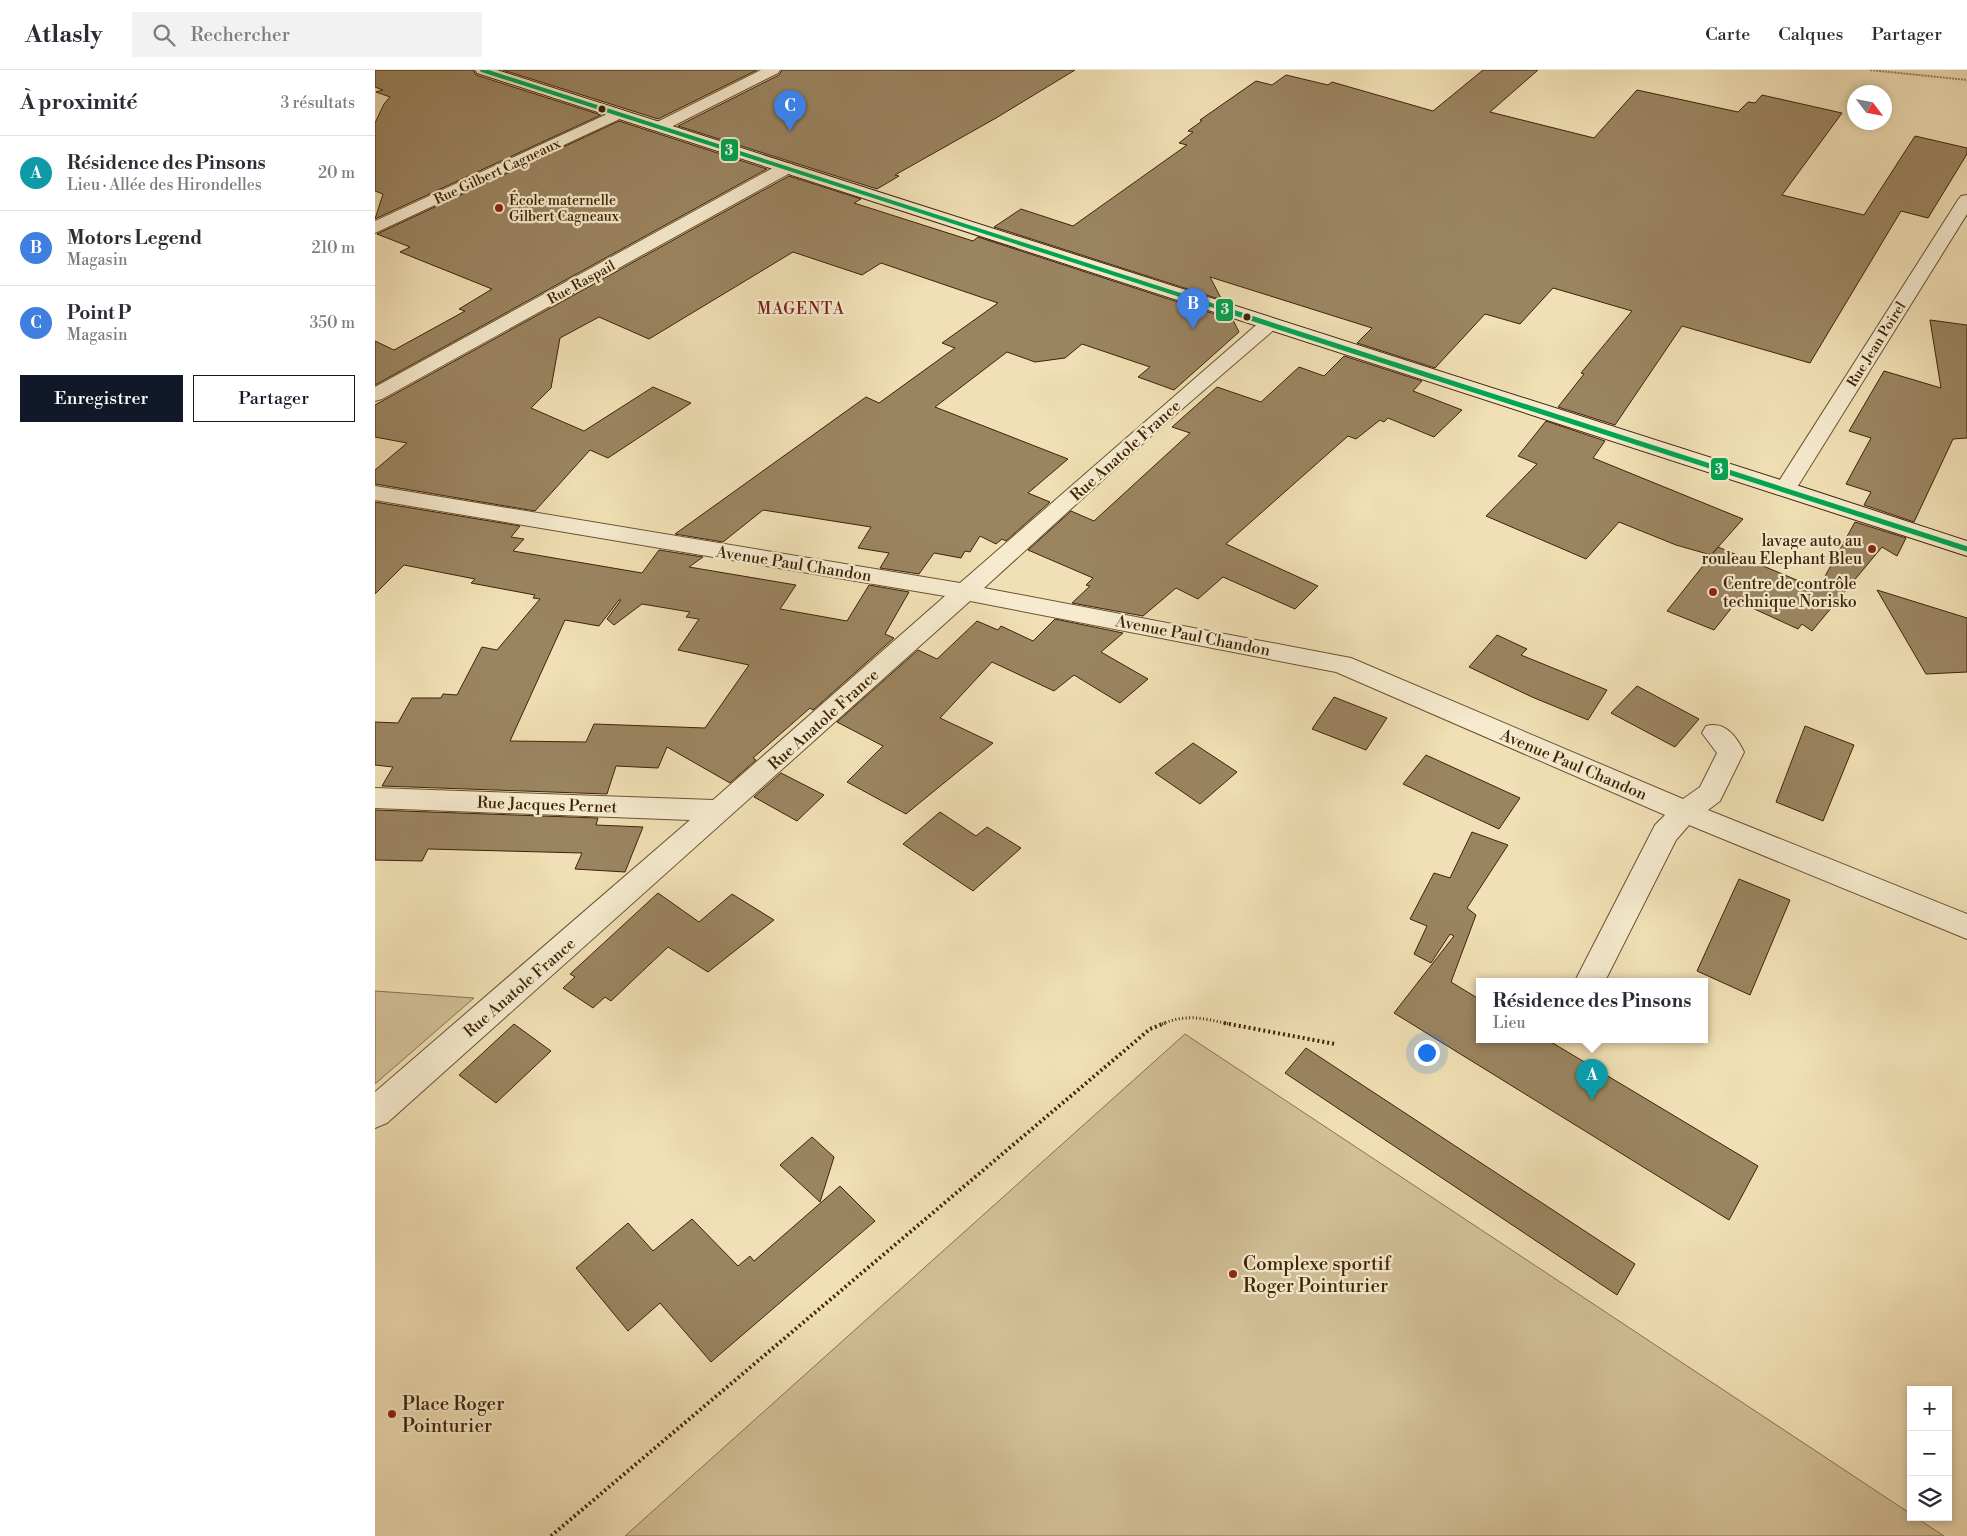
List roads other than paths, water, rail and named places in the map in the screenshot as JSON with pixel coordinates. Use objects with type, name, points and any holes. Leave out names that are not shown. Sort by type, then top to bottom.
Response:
[{"type":"street","points":[[482,70],[1967,549]]},
{"type":"street","points":[[659,127],[773,70]]},
{"type":"street","name":"Rue Gilbert Cagneaux","points":[[375,228],[618,114]]},
{"type":"street","name":"Rue Raspail","points":[[375,396],[786,168]]},
{"type":"street","name":"Rue Jean Poirel","points":[[1785,489],[1967,200]]},
{"type":"street","name":"Rue Anatole France","points":[[375,1113],[719,811],[1153,424],[1269,324]]},
{"type":"street","name":"Avenue Paul Chandon","points":[[375,493],[966,592],[1342,664],[1685,812],[1967,927]]},
{"type":"street","points":[[1592,978],[1665,833],[1685,812],[1710,794],[1731,752],[1715,732]]},
{"type":"street","name":"Rue Jacques Pernet","points":[[375,798],[719,811]]},
{"type":"place","name":"Point P","points":[[790,131]]},
{"type":"place","name":"École maternelle Gilbert Cagneaux","points":[[499,208]]},
{"type":"place","name":"Motors Legend","points":[[1193,329]]},
{"type":"place","name":"lavage auto au rouleau Elephant Bleu","points":[[1872,549]]},
{"type":"place","name":"Centre de contrôle technique Norisko","points":[[1713,592]]},
{"type":"place","name":"Résidence des Pinsons","points":[[1592,1100]]},
{"type":"place","name":"Complexe sportif Roger Pointurier","points":[[1233,1274]]},
{"type":"place","name":"Place Roger Pointurier","points":[[392,1414]]},
{"type":"district","name":"MAGENTA","points":[[801,308]]}]
